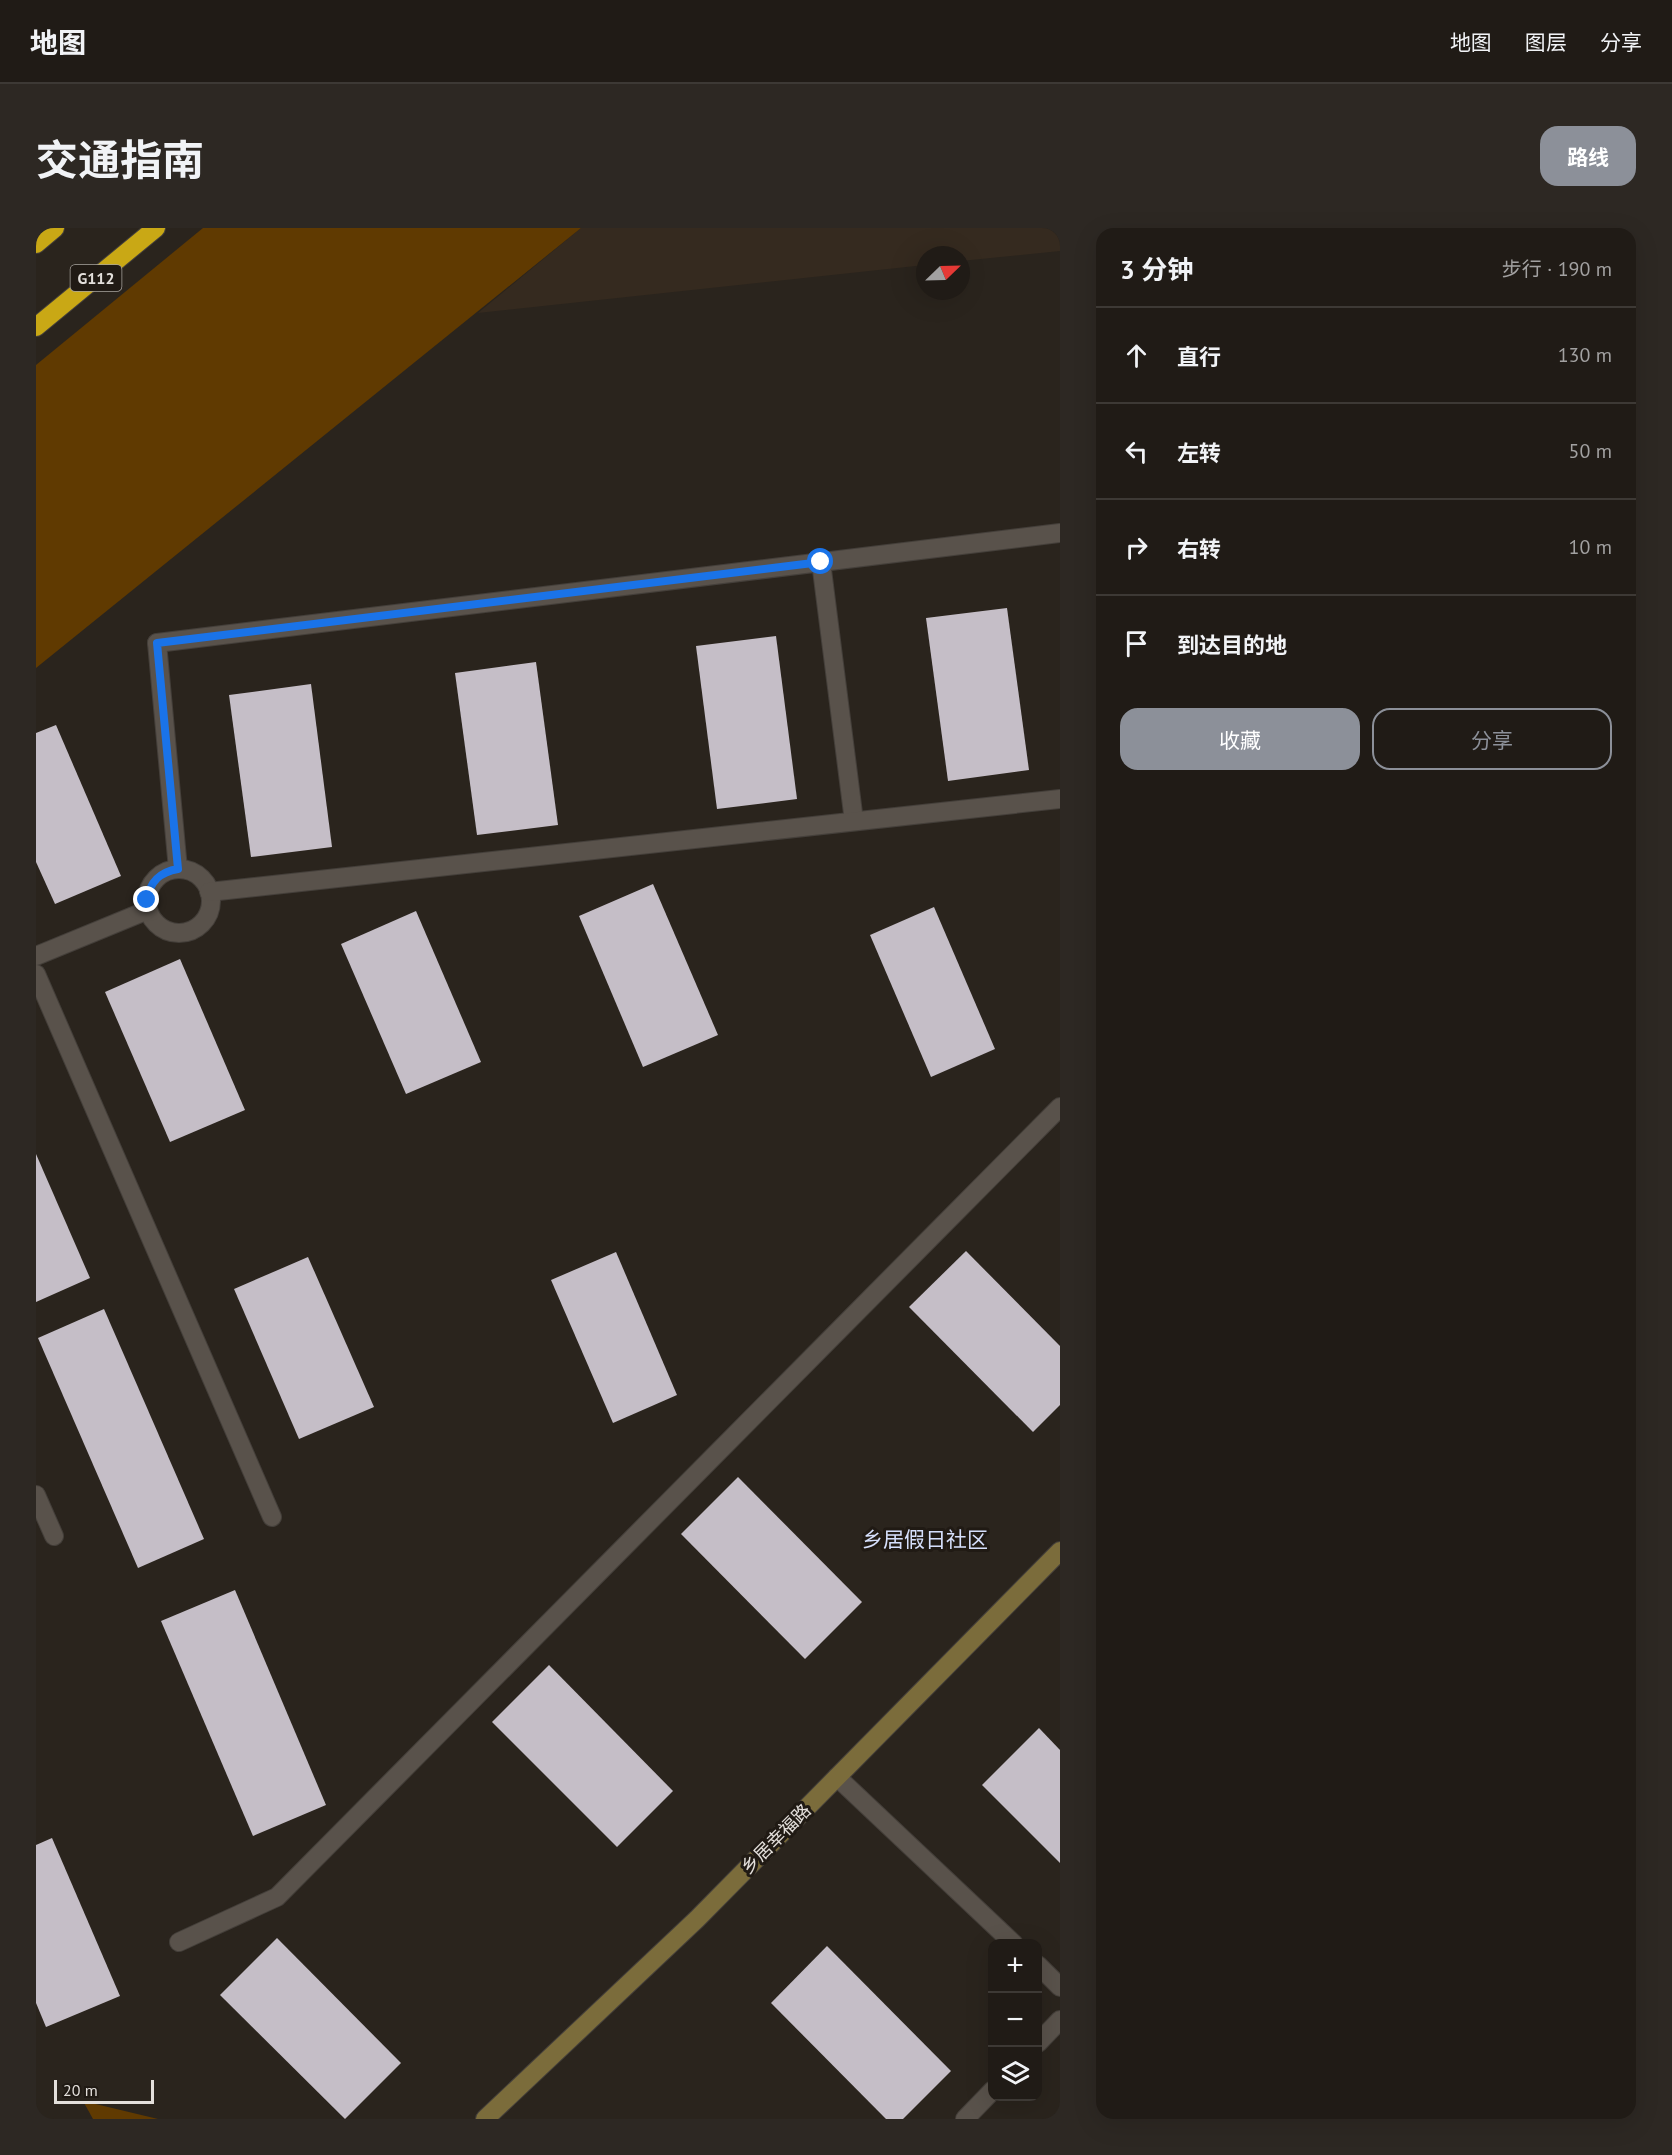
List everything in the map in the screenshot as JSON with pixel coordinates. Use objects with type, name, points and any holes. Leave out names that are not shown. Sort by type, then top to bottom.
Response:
[{"type":"highway","points":[[36,244],[55,228]]},
{"type":"highway","name":"G112","points":[[36,327],[156,228]]},
{"type":"street","points":[[178,869],[157,643],[1060,532]]},
{"type":"street","points":[[821,562],[854,821]]},
{"type":"street","points":[[209,892],[1060,799]]},
{"type":"street","points":[[178,869],[197,875],[209,892],[209,911],[204,920],[188,932],[168,931],[159,926],[148,910],[148,890],[153,882],[160,875],[178,869]]},
{"type":"street","points":[[36,956],[148,910]]},
{"type":"street","points":[[38,985],[272,1517]]},
{"type":"street","points":[[179,1942],[277,1897],[1060,1107]]},
{"type":"street","points":[[36,1495],[54,1536]]},
{"type":"street","name":"乡居幸福路","points":[[485,2119],[697,1919],[1060,1551]]},
{"type":"street","points":[[837,1777],[1009,1939]]},
{"type":"street","points":[[1042,1969],[1060,1987]]},
{"type":"street","points":[[1042,2039],[1060,2020]]},
{"type":"street","points":[[965,2119],[988,2095]]},
{"type":"shaded area","points":[[203,228],[581,228],[36,668],[36,365]]},
{"type":"shaded area","points":[[581,228],[1060,228],[1060,251],[970,260],[970,246],[916,246],[916,266],[478,313]]},
{"type":"shaded area","points":[[83,2101],[158,2119],[93,2119]]},
{"type":"building","points":[[1007,608],[1029,770],[948,781],[926,618]]},
{"type":"building","points":[[776,636],[797,799],[717,809],[696,646]]},
{"type":"building","points":[[536,662],[558,825],[477,835],[455,673]]},
{"type":"building","points":[[311,684],[332,847],[251,857],[229,695]]},
{"type":"building","points":[[56,725],[121,876],[55,904],[36,862],[36,733]]},
{"type":"building","points":[[653,884],[718,1035],[643,1067],[579,916]]},
{"type":"building","points":[[934,907],[995,1049],[931,1077],[870,935]]},
{"type":"building","points":[[416,911],[481,1062],[406,1094],[341,944]]},
{"type":"building","points":[[180,959],[245,1110],[170,1142],[105,992]]},
{"type":"building","points":[[36,1154],[90,1278],[36,1302]]},
{"type":"building","points":[[966,1251],[1060,1346],[1060,1405],[1033,1432],[909,1307]]},
{"type":"building","points":[[616,1252],[677,1395],[613,1423],[551,1280]]},
{"type":"building","points":[[308,1257],[374,1407],[299,1439],[234,1289]]},
{"type":"building","points":[[104,1309],[204,1539],[138,1568],[38,1338]]},
{"type":"building","points":[[738,1477],[862,1602],[805,1659],[681,1534]]},
{"type":"building","points":[[235,1590],[326,1805],[253,1836],[161,1621]]},
{"type":"building","points":[[549,1665],[673,1791],[617,1847],[492,1722]]},
{"type":"building","points":[[1039,1728],[1060,1750],[1060,1863],[982,1785]]},
{"type":"building","points":[[52,1838],[120,1996],[46,2027],[36,2003],[36,1845]]},
{"type":"building","points":[[277,1938],[401,2063],[345,2119],[220,1995]]},
{"type":"building","points":[[827,1946],[951,2071],[903,2119],[886,2119],[771,2003]]},
{"type":"district","name":"乡居假日社区","points":[[925,1540]]},
{"type":"route","points":[[147,900],[148,890],[160,875],[169,870],[178,869],[157,643],[821,562]]}]
